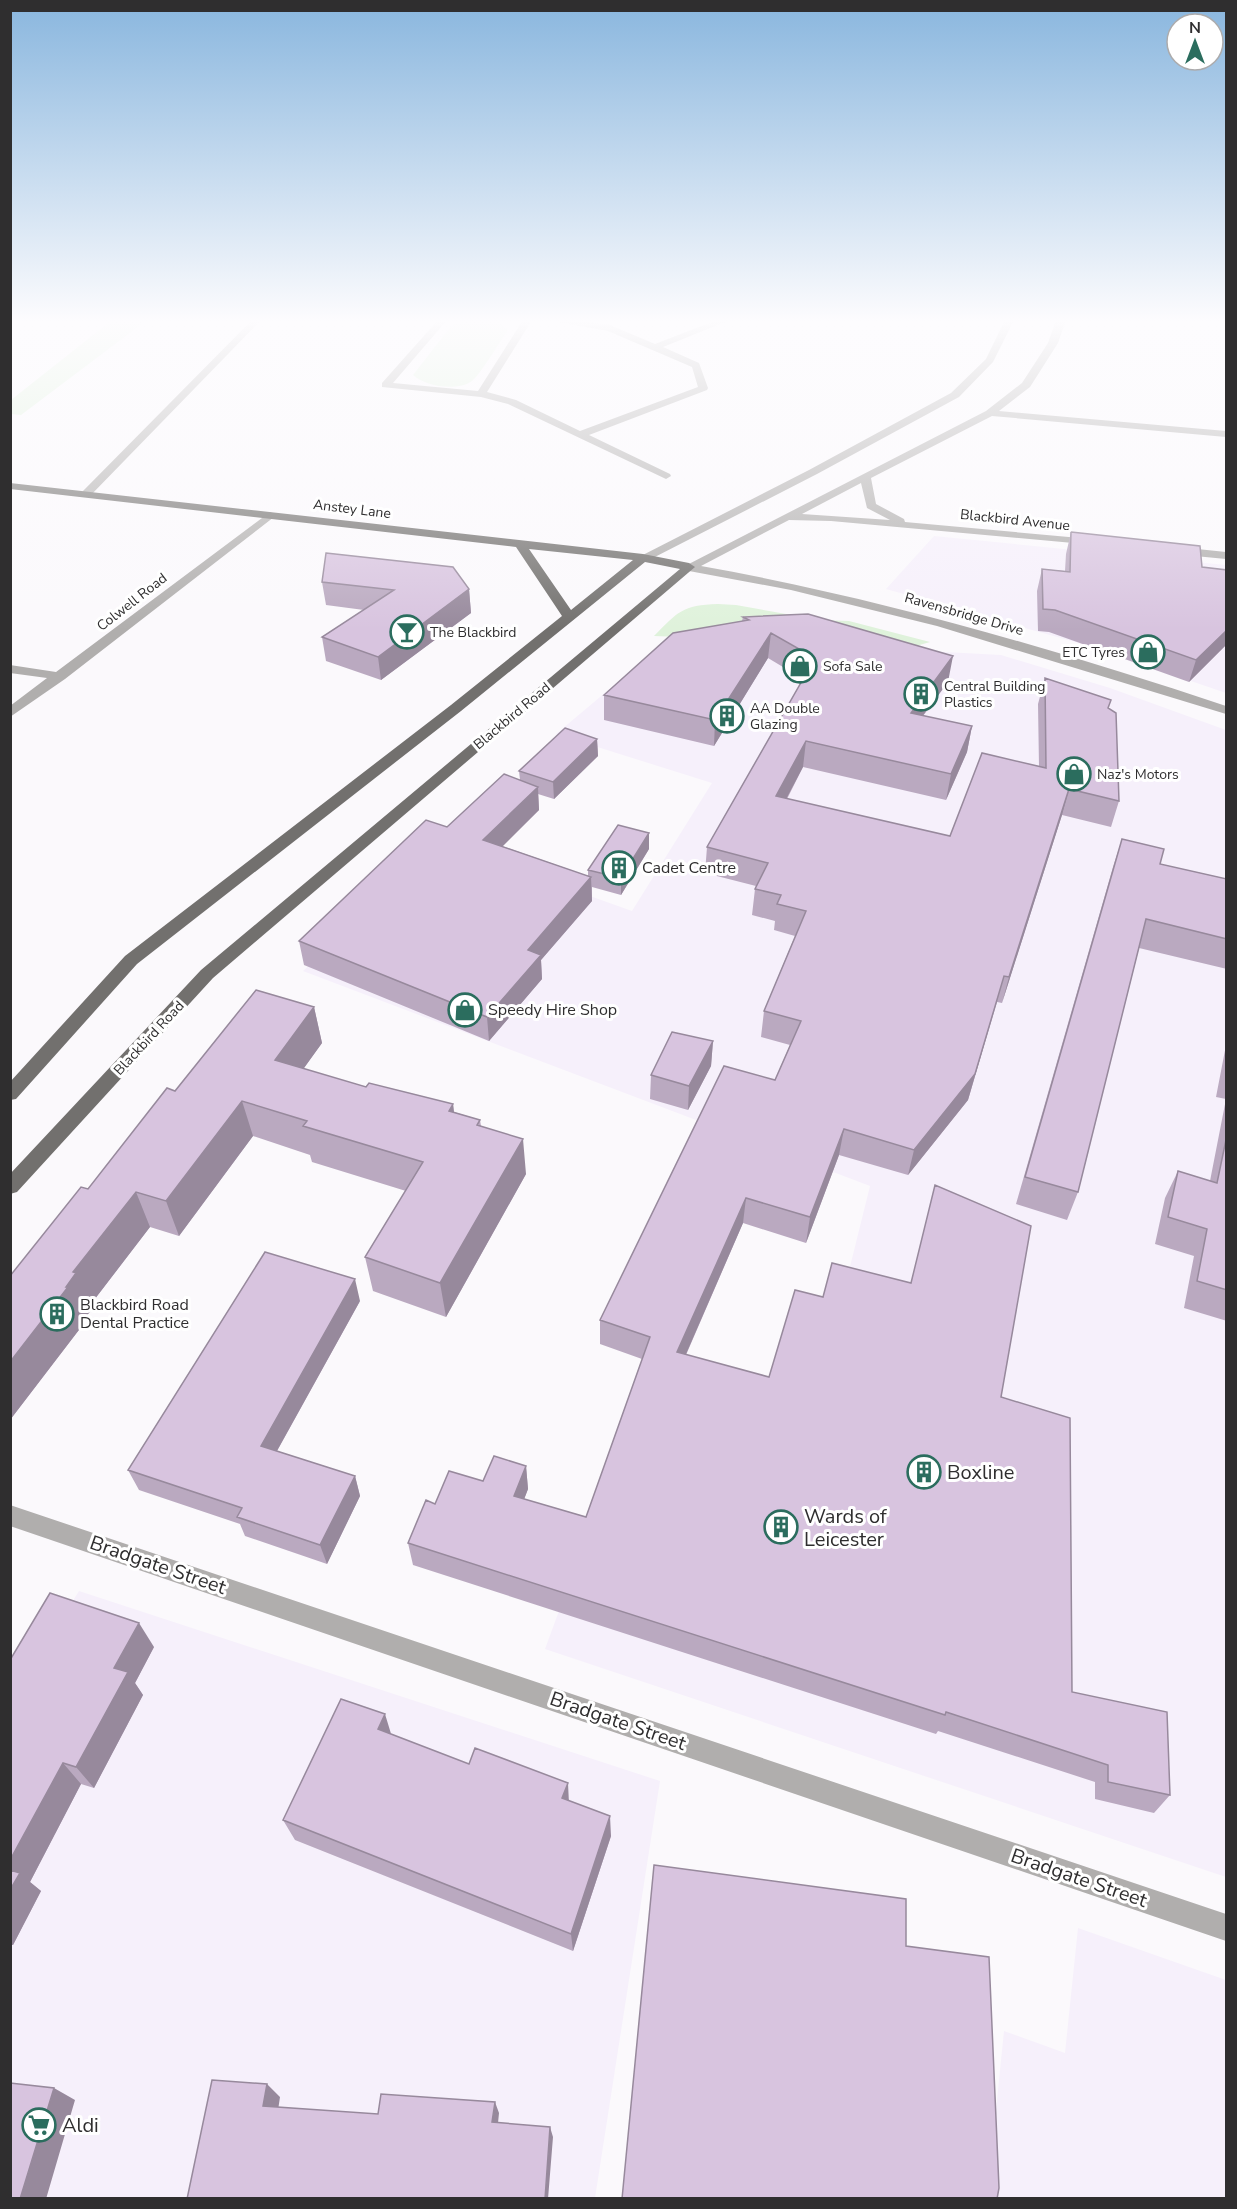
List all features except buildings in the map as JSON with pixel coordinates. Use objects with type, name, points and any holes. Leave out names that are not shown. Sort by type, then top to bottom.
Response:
[{"type":"main road","name":"Anstey Lane","points":[[10,486],[643,558],[689,567]]},
{"type":"main road","points":[[520,544],[569,617]]},
{"type":"main road","points":[[10,1094],[131,960],[456,708],[643,558]]},
{"type":"main road","name":"Blackbird Road","points":[[10,1187],[207,974],[689,567]]},
{"type":"street","points":[[86,494],[156,423]]},
{"type":"street","points":[[557,423],[666,476]]},
{"type":"street","points":[[581,434],[610,423]]},
{"type":"street","points":[[643,558],[813,472],[903,423]]},
{"type":"street","name":"Blackbird Road","points":[[689,567],[970,423]]},
{"type":"street","points":[[1104,423],[1227,434]]},
{"type":"street","name":"Blackbird Avenue","points":[[865,477],[871,506],[907,525]]},
{"type":"street","name":"Colwell Road","points":[[10,713],[270,515]]},
{"type":"street","name":"Blackbird Avenue","points":[[788,517],[907,525],[1108,544]]},
{"type":"street","points":[[1167,550],[1227,556]]},
{"type":"street","name":"Ravensbridge Drive","points":[[689,567],[762,579],[971,630],[1227,710]]},
{"type":"street","points":[[10,669],[60,676]]},
{"type":"street","name":"Bradgate Street","points":[[10,1515],[1227,1928]]},
{"type":"shaded area","points":[[934,536],[1226,565],[1226,693],[1086,645],[886,589]]},
{"type":"shaded area","points":[[656,650],[926,651],[1001,655],[1110,688],[1226,730],[1226,1877],[545,1649],[648,1369],[765,1401],[842,1299],[870,1186],[303,971],[444,844],[632,911],[712,783],[556,734]]},
{"type":"shaded area","points":[[79,1591],[660,1781],[595,2198],[11,2198],[10,1702]]},
{"type":"shaded area","points":[[1078,1928],[1226,1980],[1226,2198],[987,2198],[1004,2031],[1065,2053]]},
{"type":"green space","points":[[718,604],[736,605],[820,620],[849,621],[930,642],[916,646],[654,636],[675,616],[688,608]]},
{"type":"place","name":"The Blackbird","points":[[407,632]]},
{"type":"place","name":"ETC Tyres","points":[[1148,652]]},
{"type":"place","name":"Sofa Sale","points":[[800,666]]},
{"type":"place","name":"Central Building Plastics","points":[[921,694]]},
{"type":"place","name":"AA Double Glazing","points":[[727,716]]},
{"type":"place","name":"Naz's Motors","points":[[1074,774]]},
{"type":"place","name":"Cadet Centre","points":[[619,868]]},
{"type":"place","name":"Speedy Hire Shop","points":[[465,1010]]},
{"type":"place","name":"Blackbird Road Dental Practice","points":[[57,1314]]},
{"type":"place","name":"Boxline","points":[[924,1472]]},
{"type":"place","name":"Wards of Leicester","points":[[781,1527]]},
{"type":"place","name":"Aldi","points":[[39,2125]]}]
